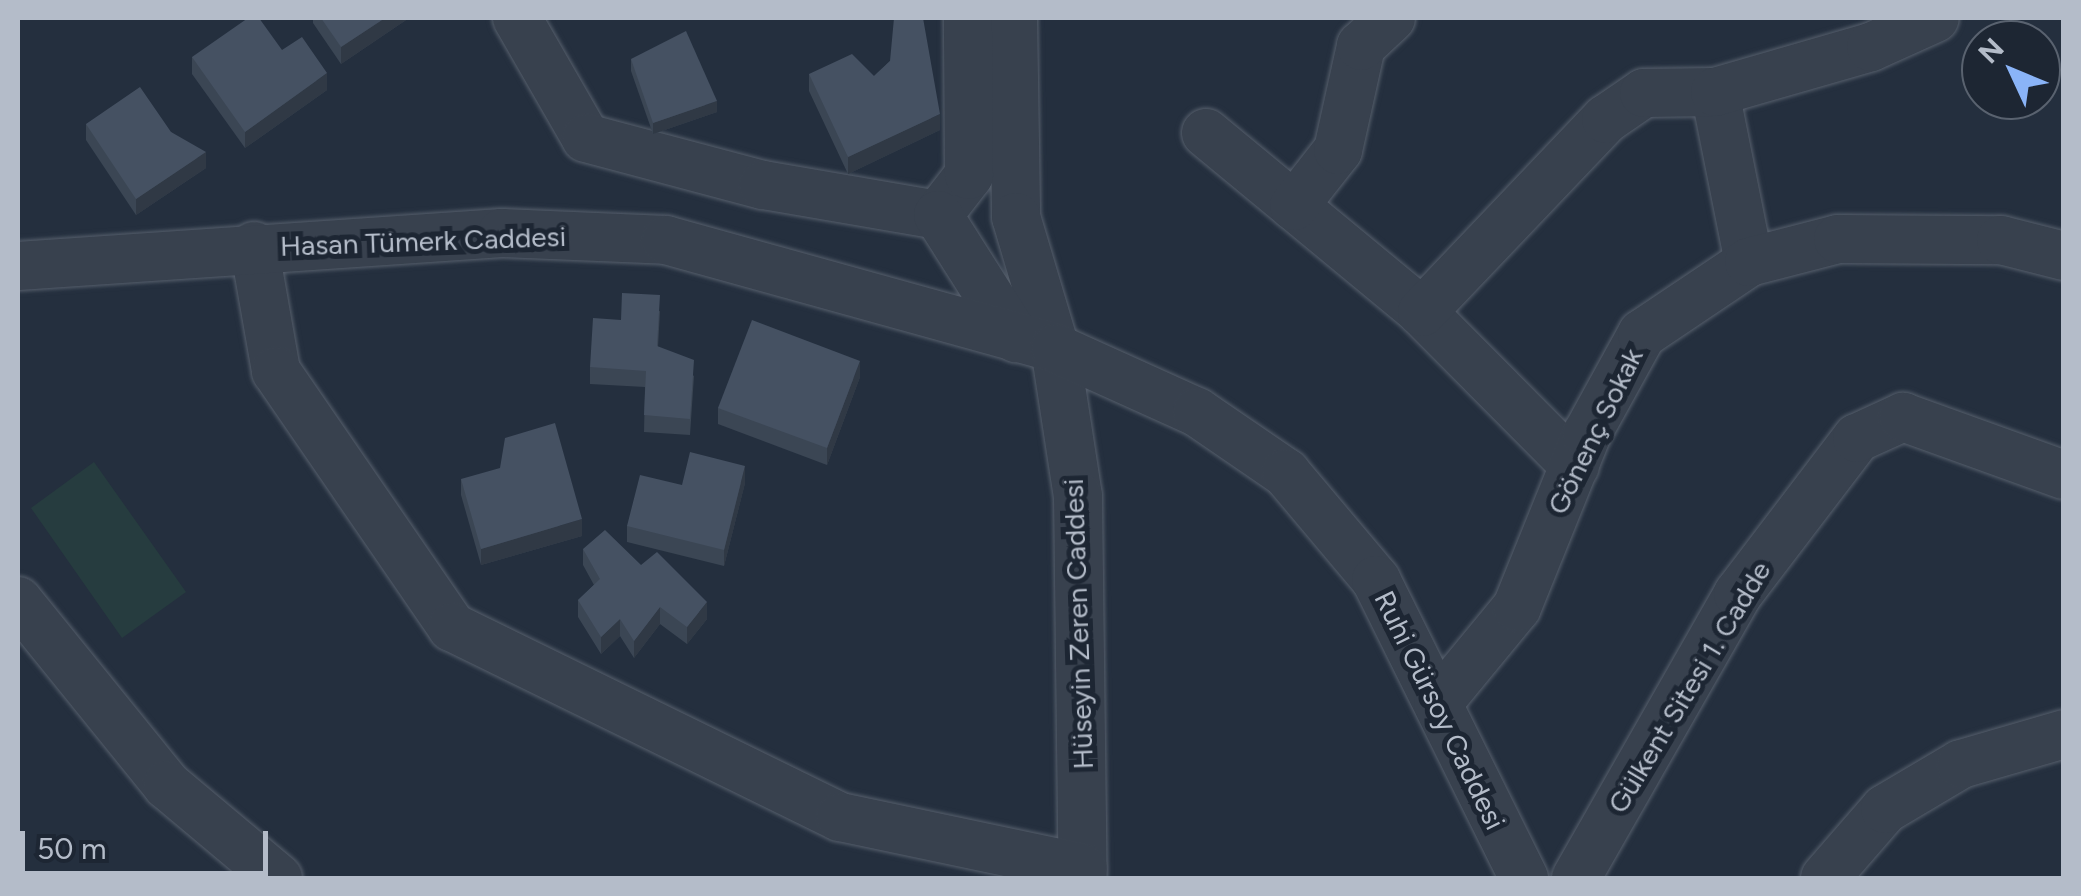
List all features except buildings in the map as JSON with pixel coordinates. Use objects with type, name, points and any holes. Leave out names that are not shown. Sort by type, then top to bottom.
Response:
[{"type":"street","points":[[516,18],[586,138],[763,185],[938,215],[1036,343]]},
{"type":"street","points":[[938,215],[969,176],[968,18]]},
{"type":"street","name":"Hüseyin Zeren Caddesi","points":[[1013,18],[1016,217],[1036,343],[1078,496],[1083,873]]},
{"type":"street","points":[[1294,206],[1338,150],[1361,46],[1391,18]]},
{"type":"street","points":[[1422,312],[1606,119],[1644,93],[1716,92],[1871,48],[1935,18]]},
{"type":"street","points":[[1716,92],[1749,262]]},
{"type":"street","points":[[1206,134],[1422,312],[1574,466]]},
{"type":"street","name":"Hasan Tümerk Caddesi","points":[[18,266],[254,246],[502,233],[666,240],[1036,343]]},
{"type":"street","name":"Gönenç Sokak","points":[[1438,702],[1517,607],[1574,466],[1642,334],[1749,262],[1838,239],[2002,240],[2064,256]]},
{"type":"street","points":[[254,246],[276,372],[452,628],[840,817],[1083,873]]},
{"type":"street","name":"Ruhi Gürsoy Caddesi","points":[[1036,343],[1197,412],[1286,474],[1376,580],[1524,878]]},
{"type":"street","name":"Gülkent Sitesi 1. Cadde","points":[[1576,878],[1738,594],[1857,438],[1903,416],[2064,475]]},
{"type":"street","points":[[18,601],[167,785],[278,878]]},
{"type":"street","points":[[1825,878],[1885,808],[1962,764],[2064,734]]},
{"type":"green space","points":[[94,462],[186,592],[122,638],[31,508]]}]
